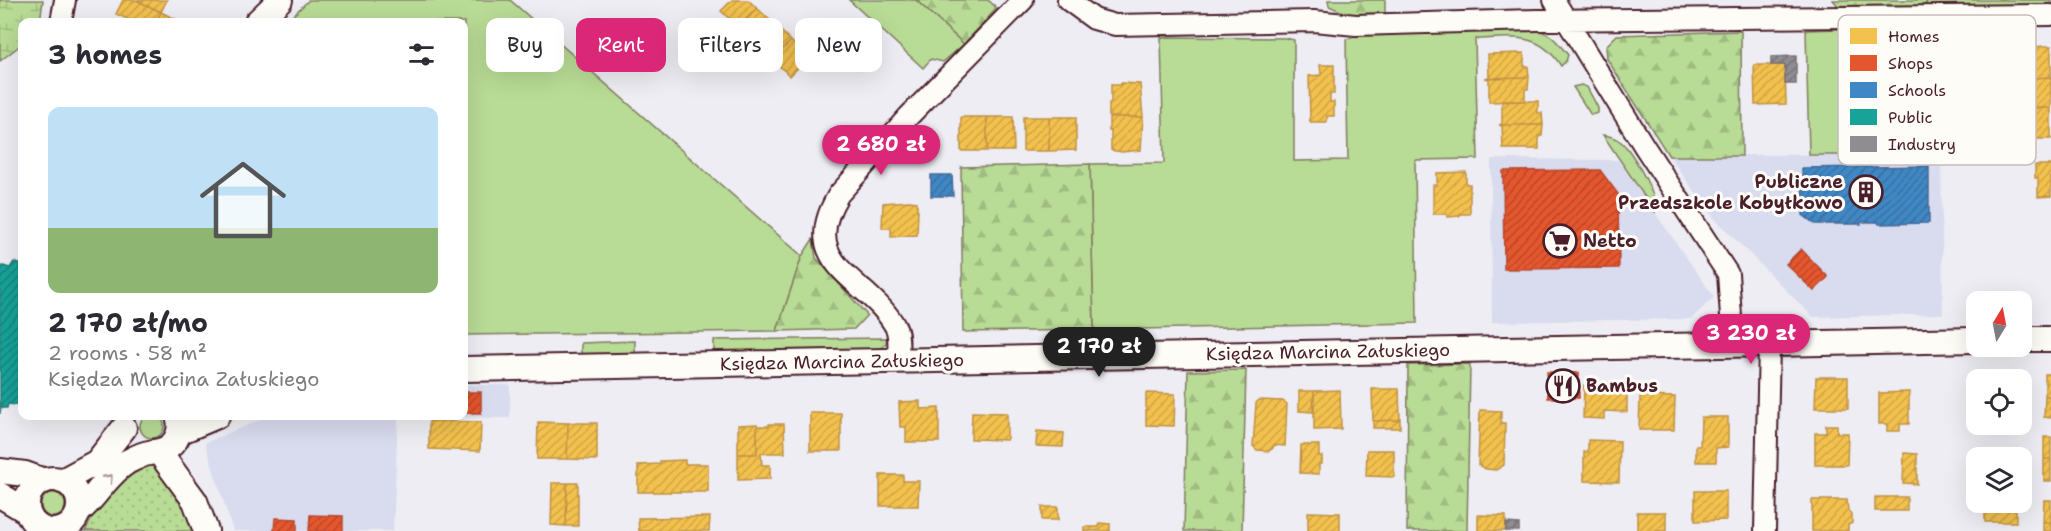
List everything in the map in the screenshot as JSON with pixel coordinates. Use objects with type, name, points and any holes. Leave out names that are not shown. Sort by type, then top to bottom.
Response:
[{"type":"street","points":[[62,18],[65,0]]},
{"type":"street","points":[[261,18],[280,0]]},
{"type":"street","points":[[898,361],[897,331],[887,314],[840,270],[826,247],[825,232],[832,206],[839,194],[908,117],[1023,0]]},
{"type":"street","points":[[1068,0],[1094,19],[1115,25],[1314,21],[1356,25],[1838,18]]},
{"type":"street","points":[[1554,0],[1644,146],[1728,274],[1733,344]]},
{"type":"street","points":[[2036,15],[2051,15]]},
{"type":"street","points":[[2032,339],[2051,339]]},
{"type":"street","name":"Księdza Marcina Załuskiego","points":[[468,369],[1966,340]]},
{"type":"street","points":[[1765,531],[1769,344]]},
{"type":"street","points":[[125,420],[128,440],[137,448],[168,438],[208,420]]},
{"type":"street","points":[[30,520],[27,504],[29,495],[35,486],[53,481],[97,462],[125,420]]},
{"type":"street","points":[[168,438],[193,477],[195,501],[206,531]]},
{"type":"street","points":[[0,495],[37,526],[48,531],[57,531],[70,524],[92,501],[110,475],[168,438]]},
{"type":"street","points":[[0,471],[53,481],[75,491],[79,502],[70,524]]},
{"type":"shaded area","points":[[1838,154],[1838,165],[1941,165],[1943,314],[1813,317],[1712,216],[1669,156]]},
{"type":"shaded area","points":[[1491,159],[1618,160],[1714,297],[1691,319],[1492,322]]},
{"type":"shaded area","points":[[468,385],[510,385],[510,418],[468,417]]},
{"type":"shaded area","points":[[260,420],[398,420],[393,531],[233,531],[205,443]]},
{"type":"green space","points":[[0,0],[43,0],[41,18],[18,18],[18,47],[0,61]]},
{"type":"green space","points":[[309,0],[510,0],[531,18],[486,18],[486,72],[564,72],[564,47],[576,58],[576,72],[592,72],[802,256],[777,331],[468,335],[468,18],[290,18]]},
{"type":"green space","points":[[849,0],[916,0],[964,44],[943,62],[931,59],[923,68],[882,30],[882,18],[869,18]]},
{"type":"green space","points":[[916,0],[988,0],[997,8],[964,44]]},
{"type":"green space","points":[[1328,0],[1385,0],[1385,13],[1347,14],[1329,6]]},
{"type":"green space","points":[[1833,0],[1928,0],[1922,9],[1842,10]]},
{"type":"green space","points":[[1928,0],[2051,0],[2051,6],[1923,9]]},
{"type":"green space","points":[[1528,28],[1551,37],[1568,55],[1566,61],[1561,66],[1543,47],[1523,39],[1475,39],[1478,159],[1415,160],[1417,323],[1094,330],[1090,164],[1164,163],[1161,37],[1286,38],[1294,40],[1294,161],[1348,160],[1346,39],[1371,34]]},
{"type":"green space","points":[[1838,29],[1838,155],[1809,155],[1806,30]]},
{"type":"green space","points":[[1741,31],[1742,156],[1669,156],[1607,59],[1606,46],[1617,35]]},
{"type":"green space","points":[[1581,85],[1587,87],[1598,108],[1598,113],[1591,115],[1573,87]]},
{"type":"green space","points":[[1603,135],[1613,137],[1625,145],[1650,189],[1654,198],[1655,212]]},
{"type":"green space","points":[[1090,164],[1094,330],[963,332],[961,167]]},
{"type":"green space","points":[[813,239],[816,258],[867,315],[854,329],[777,331],[802,256]]},
{"type":"green space","points":[[887,338],[886,343],[879,350],[714,355],[714,340]]},
{"type":"green space","points":[[635,341],[635,356],[581,358],[581,343]]},
{"type":"green space","points":[[1470,364],[1467,531],[1407,531],[1408,365]]},
{"type":"green space","points":[[1246,370],[1242,531],[1184,531],[1188,371]]},
{"type":"green space","points":[[142,420],[163,421],[163,431],[157,437],[147,437],[141,431]]},
{"type":"green space","points":[[145,465],[162,467],[177,487],[192,531],[85,531],[104,491],[123,476]]},
{"type":"green space","points":[[53,493],[62,496],[65,505],[62,514],[53,517],[44,514],[41,505],[44,496]]},
{"type":"building: Homes","points":[[123,0],[136,0],[161,12],[158,18],[125,18],[116,14]]},
{"type":"building: Homes","points":[[136,0],[167,0],[161,12]]},
{"type":"building: Homes","points":[[732,0],[748,0],[757,8],[748,18],[728,18],[721,11]]},
{"type":"building: Homes","points":[[757,8],[768,18],[748,18]]},
{"type":"building: Homes","points":[[161,12],[173,18],[158,18]]},
{"type":"building: Homes","points":[[783,33],[791,41],[783,49]]},
{"type":"building: Homes","points":[[791,41],[795,45],[795,71],[790,76],[783,69],[783,49]]},
{"type":"building: Homes","points":[[2051,46],[2051,77],[2036,78],[2036,47]]},
{"type":"building: Homes","points":[[1524,53],[1524,66],[1528,66],[1529,77],[1485,78],[1489,77],[1488,54]]},
{"type":"building: Homes","points":[[1320,65],[1334,65],[1334,94],[1330,94],[1330,102],[1334,102],[1334,116],[1327,116],[1327,122],[1310,122],[1309,76],[1321,75]]},
{"type":"building: Homes","points":[[1754,65],[1785,65],[1786,104],[1755,105]]},
{"type":"building: Homes","points":[[1529,77],[1528,89],[1525,89],[1525,101],[1489,102],[1489,79],[1485,78]]},
{"type":"building: Homes","points":[[2051,77],[2051,108],[2036,108],[2036,78]]},
{"type":"building: Homes","points":[[1140,84],[1143,117],[1109,117],[1111,85]]},
{"type":"building: Homes","points":[[1502,101],[1538,101],[1538,113],[1542,113],[1543,125],[1499,125],[1502,124]]},
{"type":"building: Homes","points":[[2036,108],[2051,108],[2051,139],[2036,139]]},
{"type":"building: Homes","points":[[961,117],[987,117],[987,151],[961,151]]},
{"type":"building: Homes","points":[[987,117],[1013,117],[1014,151],[987,151]]},
{"type":"building: Homes","points":[[1023,117],[1049,117],[1049,151],[1023,151]]},
{"type":"building: Homes","points":[[1049,117],[1076,117],[1076,150],[1049,151]]},
{"type":"building: Homes","points":[[1109,117],[1143,117],[1141,150],[1122,152],[1111,150]]},
{"type":"building: Homes","points":[[1499,125],[1543,125],[1542,136],[1539,136],[1539,149],[1503,149],[1502,126]]},
{"type":"building: Homes","points":[[2035,165],[2051,165],[2051,196],[2038,197]]},
{"type":"building: Homes","points":[[1466,172],[1466,184],[1470,184],[1470,214],[1447,217],[1446,214],[1433,214],[1433,185],[1437,185],[1437,173]]},
{"type":"building: Homes","points":[[917,202],[917,235],[891,237],[891,228],[882,228],[883,203]]},
{"type":"building: Homes","points":[[2045,374],[2051,374],[2051,396],[2045,396]]},
{"type":"building: Homes","points":[[1816,377],[1848,377],[1848,408],[1815,408]]},
{"type":"building: Homes","points":[[1603,383],[1627,384],[1627,412],[1604,411],[1604,419],[1583,418],[1584,385],[1602,385]]},
{"type":"building: Homes","points":[[1372,389],[1399,389],[1400,420],[1373,421]]},
{"type":"building: Homes","points":[[1340,390],[1341,429],[1314,430],[1314,391]]},
{"type":"building: Homes","points":[[1299,391],[1314,391],[1313,412],[1299,411]]},
{"type":"building: Homes","points":[[1909,392],[1909,424],[1900,424],[1900,431],[1887,431],[1887,424],[1879,424],[1879,393]]},
{"type":"building: Homes","points":[[1146,393],[1175,394],[1174,426],[1146,425]]},
{"type":"building: Homes","points":[[1640,396],[1675,397],[1674,430],[1639,430]]},
{"type":"building: Homes","points":[[2045,396],[2051,396],[2051,418],[2044,417]]},
{"type":"building: Homes","points":[[1259,400],[1283,401],[1287,404],[1285,446],[1274,445],[1269,451],[1257,450],[1253,446],[1256,403]]},
{"type":"building: Homes","points":[[920,401],[920,409],[939,408],[939,442],[906,442],[906,427],[900,427],[899,402]]},
{"type":"building: Homes","points":[[1480,410],[1501,411],[1501,423],[1505,423],[1504,465],[1496,470],[1478,465]]},
{"type":"building: Homes","points":[[972,412],[1007,413],[1007,440],[971,439]]},
{"type":"building: Homes","points":[[810,413],[841,413],[841,451],[810,451]]},
{"type":"building: Homes","points":[[1701,417],[1728,417],[1728,447],[1716,448],[1716,462],[1696,462],[1696,446],[1700,446]]},
{"type":"building: Homes","points":[[1400,420],[1400,428],[1373,428],[1373,421]]},
{"type":"building: Homes","points":[[429,421],[481,422],[480,451],[429,449]]},
{"type":"building: Homes","points":[[538,422],[568,423],[567,459],[537,459]]},
{"type":"building: Homes","points":[[568,423],[597,423],[597,460],[567,459]]},
{"type":"building: Homes","points":[[757,424],[757,454],[738,454],[738,425]]},
{"type":"building: Homes","points":[[769,424],[784,424],[785,453],[761,453],[762,465],[770,465],[770,479],[738,480],[738,454],[757,454],[757,426],[769,426]]},
{"type":"building: Homes","points":[[1826,425],[1837,425],[1837,433],[1848,433],[1847,465],[1815,465],[1815,433],[1826,433]]},
{"type":"building: Homes","points":[[1037,431],[1064,433],[1063,447],[1036,446]]},
{"type":"building: Homes","points":[[2044,437],[2051,437],[2051,459],[2044,459]]},
{"type":"building: Homes","points":[[1588,440],[1620,441],[1619,482],[1584,481],[1584,452],[1588,452]]},
{"type":"building: Homes","points":[[1301,445],[1319,445],[1322,464],[1319,464],[1319,474],[1300,473]]},
{"type":"building: Homes","points":[[1367,450],[1394,450],[1394,477],[1366,476]]},
{"type":"building: Homes","points":[[1904,453],[1917,454],[1917,484],[1903,483]]},
{"type":"building: Homes","points":[[2044,459],[2051,459],[2051,481],[2044,481]]},
{"type":"building: Homes","points":[[685,460],[685,464],[708,464],[708,492],[638,492],[638,465]]},
{"type":"building: Homes","points":[[880,475],[903,475],[903,481],[919,481],[918,506],[880,506]]},
{"type":"building: Homes","points":[[552,483],[567,483],[566,526],[551,525]]},
{"type":"building: Homes","points":[[567,483],[578,483],[578,526],[566,526]]},
{"type":"building: Homes","points":[[1695,491],[1726,491],[1726,520],[1695,521]]},
{"type":"building: Homes","points":[[1875,497],[1907,497],[1907,511],[1875,511]]},
{"type":"building: Homes","points":[[1812,500],[1847,500],[1848,511],[1852,514],[1852,523],[1848,525],[1848,531],[1812,531]]},
{"type":"building: Homes","points":[[2044,500],[2051,500],[2051,522],[2043,522]]},
{"type":"building: Homes","points":[[1042,507],[1058,507],[1058,520],[1042,520]]},
{"type":"building: Homes","points":[[1308,512],[1340,513],[1340,531],[1308,531]]},
{"type":"building: Homes","points":[[1637,512],[1666,512],[1666,531],[1637,531]]},
{"type":"building: Homes","points":[[1985,513],[2016,513],[2016,522],[1985,522]]},
{"type":"building: Homes","points":[[1478,515],[1506,516],[1506,531],[1478,531]]},
{"type":"building: Homes","points":[[710,517],[709,531],[639,531],[638,518]]},
{"type":"building: Homes","points":[[2043,522],[2051,522],[2051,531],[2043,531]]},
{"type":"building: Homes","points":[[1099,523],[1110,524],[1110,531],[1084,531],[1084,527],[1099,527]]},
{"type":"building: Shops","points":[[1600,170],[1618,194],[1619,268],[1504,269],[1503,171]]},
{"type":"building: Shops","points":[[1801,249],[1828,277],[1814,291],[1786,264]]},
{"type":"building: Shops","name":"Bambus","points":[[1547,372],[1579,373],[1579,398],[1548,398]]},
{"type":"building: Shops","points":[[468,392],[481,392],[481,413],[468,413]]},
{"type":"building: Shops","points":[[310,515],[343,516],[343,531],[309,531]]},
{"type":"building: Shops","points":[[275,518],[297,519],[297,531],[274,531]]},
{"type":"building: Schools","name":"Publiczne Przedszkole Kobyłkowo","points":[[1929,166],[1929,223],[1815,224],[1803,215],[1802,168]]},
{"type":"building: Schools","points":[[931,175],[952,175],[953,196],[931,196]]},
{"type":"building: Public","points":[[14,262],[18,264],[18,403],[8,404],[7,408],[1,405],[0,414],[0,271],[3,266],[10,268]]},
{"type":"building: Industry","points":[[1796,56],[1796,84],[1785,84],[1785,65],[1771,65],[1771,57]]},
{"type":"building: Industry","points":[[1506,523],[1519,524],[1519,531],[1506,531]]},
{"type":"place","name":"Publiczne Przedszkole Kobyłkowo","points":[[1866,192]]},
{"type":"place","name":"Netto","points":[[1560,241]]},
{"type":"place","name":"Bambus","points":[[1563,386]]}]
